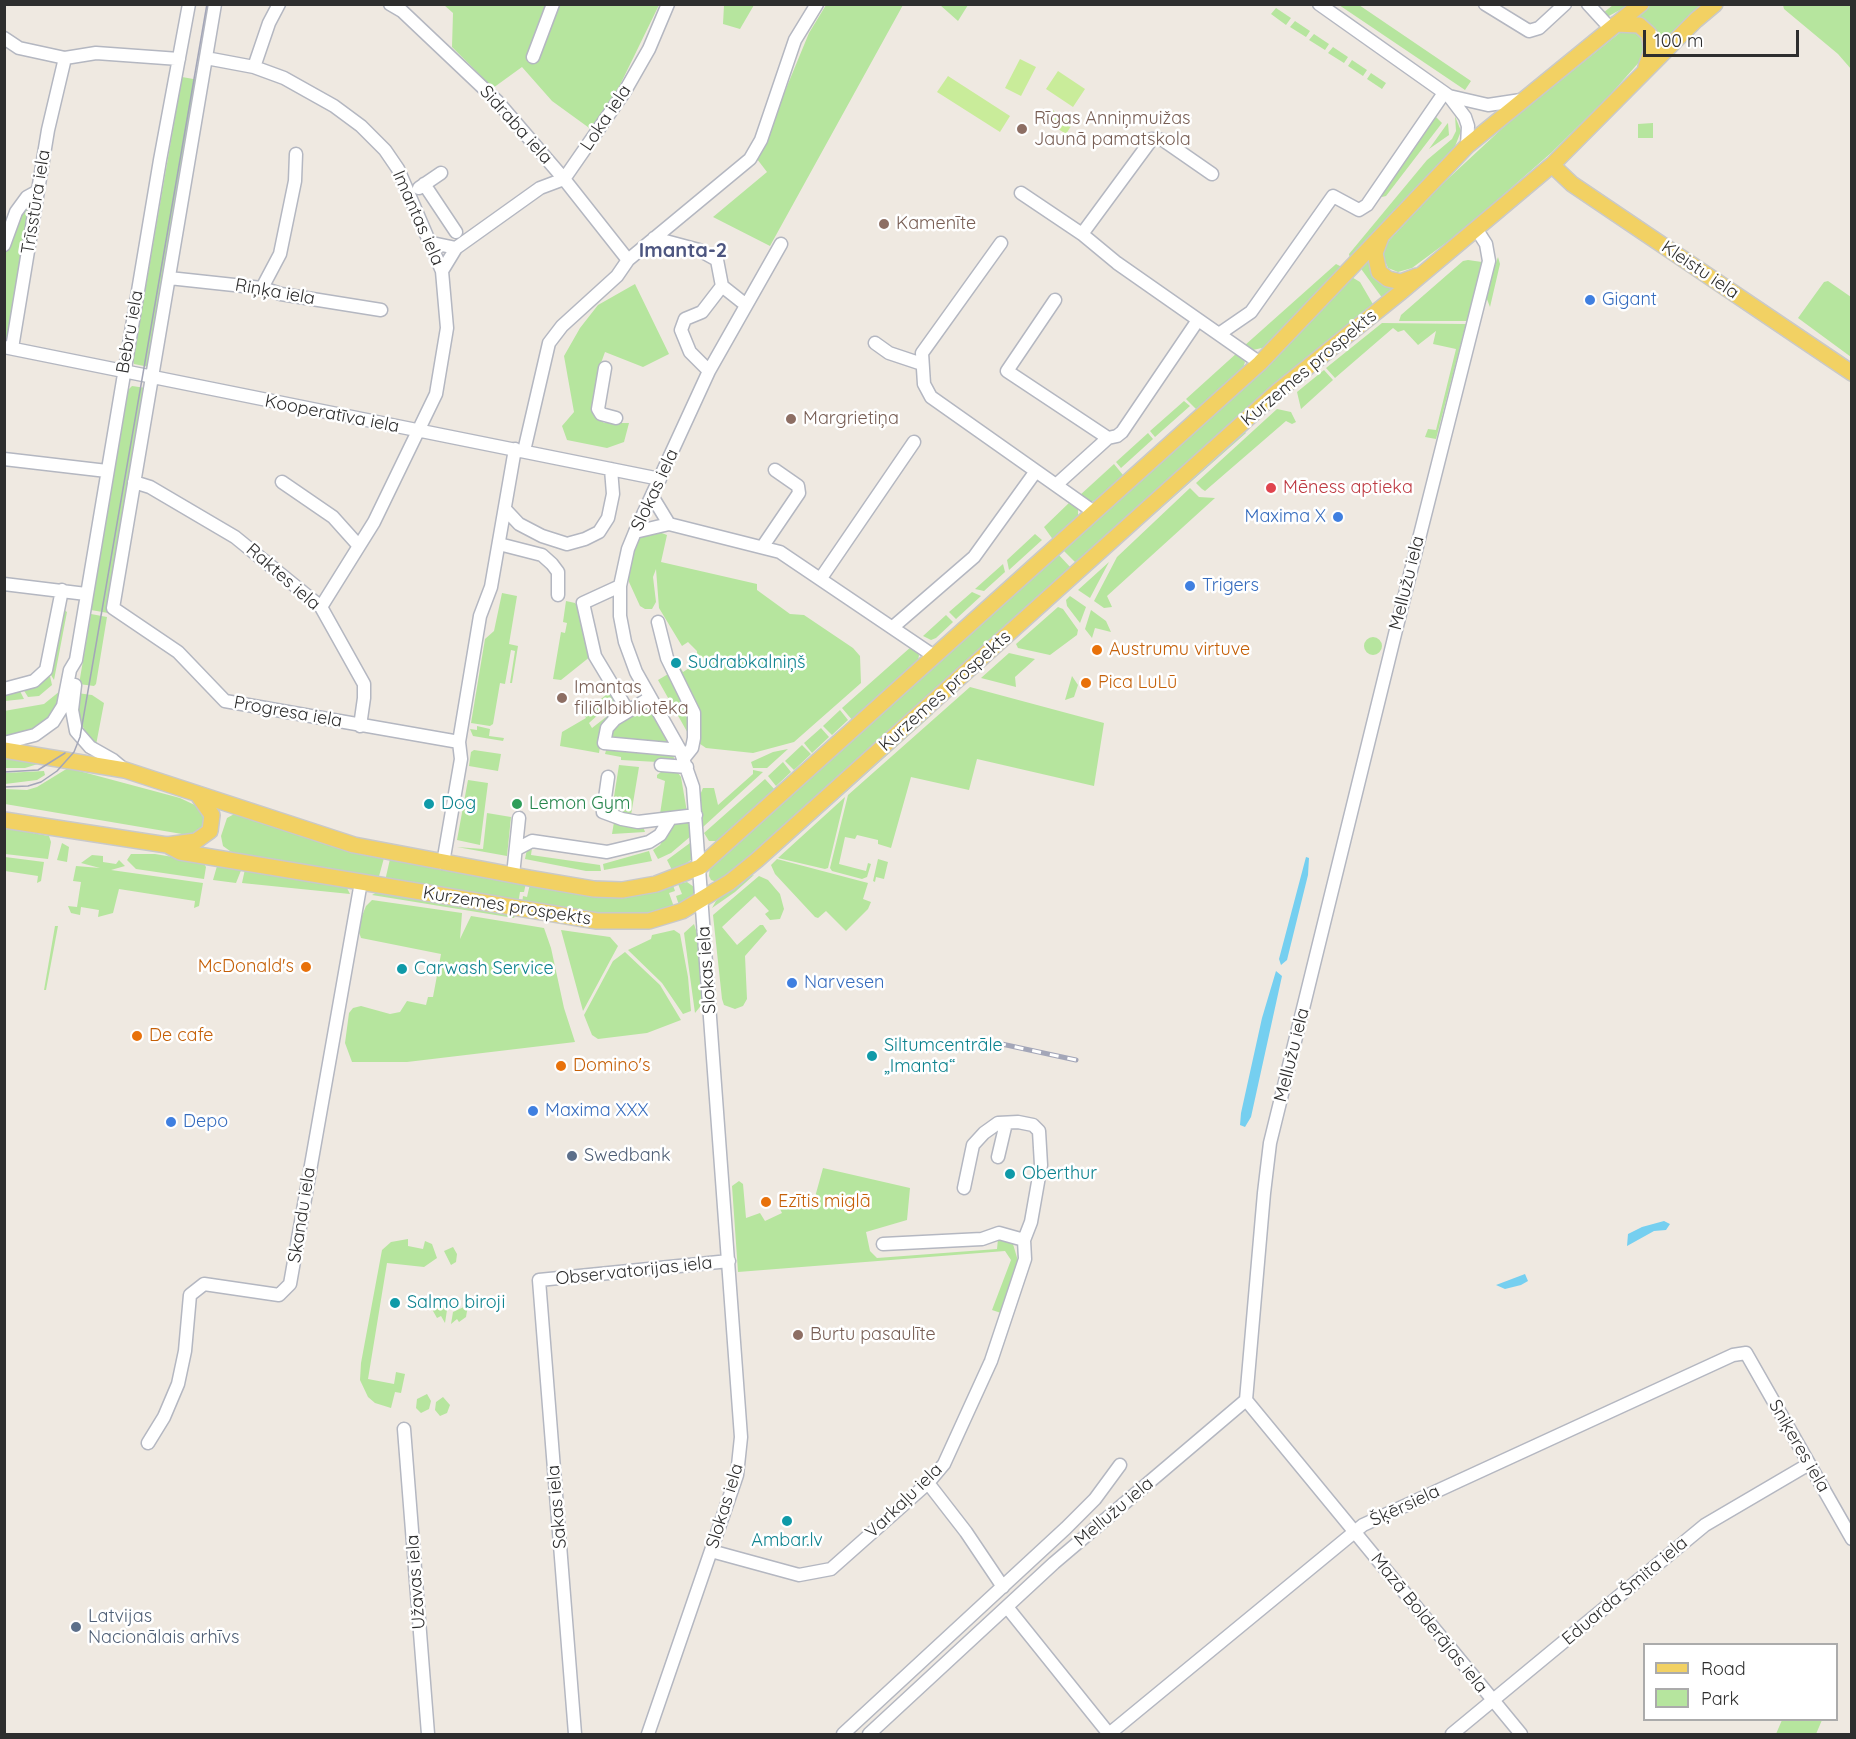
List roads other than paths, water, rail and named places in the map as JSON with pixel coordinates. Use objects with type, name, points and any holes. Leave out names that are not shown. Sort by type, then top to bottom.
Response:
[{"type":"main road","name":"Kurzemes prospekts","points":[[4,750],[125,770],[354,845],[513,875],[594,888],[622,890],[656,885],[700,867],[1260,363],[1364,251],[1381,237],[1467,146],[1641,4]]},
{"type":"main road","name":"Kurzemes prospekts","points":[[4,820],[167,845],[180,852],[555,915],[617,923],[655,919],[702,901],[757,860],[1278,391],[1417,276],[1477,230],[1552,165],[1643,72],[1715,4]]},
{"type":"main road","points":[[1613,26],[1639,25],[1649,34],[1652,50],[1643,72]]},
{"type":"main road","name":"Kleistu iela","points":[[1552,165],[1572,184],[1851,373]]},
{"type":"main road","points":[[1381,237],[1375,253],[1380,272],[1388,279],[1401,282],[1417,276]]},
{"type":"main road","points":[[167,845],[196,841],[210,831],[212,815],[198,795]]},
{"type":"street","name":"Bebru iela","points":[[4,743],[35,735],[53,722],[63,706],[70,670],[75,660],[189,4]]},
{"type":"street","points":[[134,482],[215,4]]},
{"type":"street","points":[[254,68],[269,23],[279,4]]},
{"type":"street","name":"Sidraba iela","points":[[390,4],[402,11],[497,101],[564,178],[628,260]]},
{"type":"street","points":[[533,57],[553,4]]},
{"type":"street","name":"Loka iela","points":[[564,178],[625,91],[649,50],[668,4]]},
{"type":"street","points":[[443,863],[460,759],[459,742],[480,616],[492,587],[505,509],[549,343],[562,326],[617,276],[628,260],[750,159],[761,140],[795,40],[817,4]]},
{"type":"street","points":[[1319,4],[1447,95],[1465,117],[1468,126],[1467,146]]},
{"type":"street","points":[[1485,4],[1529,31],[1539,28],[1563,5]]},
{"type":"street","points":[[1588,4],[1613,26]]},
{"type":"street","points":[[4,38],[19,48],[65,58],[96,53],[179,59]]},
{"type":"street","name":"Trīsstūra iela","points":[[8,347],[48,130],[65,58]]},
{"type":"street","name":"Imantas iela","points":[[206,58],[254,68],[306,89],[361,126],[385,150],[410,194],[421,225],[432,243],[442,270],[447,328],[444,359],[436,394],[420,432],[359,546],[321,607]]},
{"type":"street","points":[[1447,95],[1488,105],[1521,100]]},
{"type":"street","points":[[1219,334],[1251,312],[1333,196],[1359,210],[1367,205],[1447,95]]},
{"type":"street","points":[[1082,234],[1152,139],[1163,140],[1212,174]]},
{"type":"street","points":[[262,288],[280,254],[295,181],[296,154]]},
{"type":"street","points":[[410,194],[441,173]]},
{"type":"street","points":[[442,270],[456,248],[540,188],[564,178]]},
{"type":"street","points":[[424,184],[456,232]]},
{"type":"street","points":[[4,245],[16,212],[27,197],[38,191]]},
{"type":"street","points":[[1021,193],[1082,234],[1117,263],[1260,363]]},
{"type":"street","name":"Mellužu iela","points":[[869,1734],[1106,1518],[1246,1400],[1270,1143],[1489,261],[1486,244],[1477,230]]},
{"type":"street","points":[[654,238],[699,250],[717,260],[722,286],[746,305]]},
{"type":"street","points":[[432,243],[456,248]]},
{"type":"street","points":[[1001,243],[922,353],[924,384],[931,397],[1094,512]]},
{"type":"street","name":"Slokas iela","points":[[648,1734],[737,1475],[741,1455],[696,815],[684,759],[636,672],[625,642],[620,616],[620,586],[628,549],[635,532],[709,371],[781,244]]},
{"type":"street","name":"Riņķa iela","points":[[169,278],[262,288],[281,294],[381,310]]},
{"type":"street","points":[[709,371],[690,352],[681,330],[685,319],[702,312],[722,286]]},
{"type":"street","points":[[1055,300],[1007,371],[1108,438]]},
{"type":"street","points":[[1056,485],[1108,438],[1122,432],[1198,320]]},
{"type":"street","points":[[875,343],[889,353],[922,364]]},
{"type":"street","name":"Kooperatīva iela","points":[[8,347],[660,479]]},
{"type":"street","points":[[605,368],[598,409],[601,414],[616,418]]},
{"type":"street","points":[[820,578],[914,441]]},
{"type":"street","points":[[4,459],[107,471]]},
{"type":"street","points":[[505,509],[519,524],[542,536],[567,543],[585,539],[599,532],[608,518],[613,494],[611,469]]},
{"type":"street","points":[[763,546],[799,493],[798,486],[775,470]]},
{"type":"street","points":[[893,627],[974,557],[1036,471]]},
{"type":"street","name":"Raktes iela","points":[[134,482],[150,487],[235,537],[321,607],[364,684],[360,726]]},
{"type":"street","name":"Progresa iela","points":[[134,482],[113,608],[178,652],[225,701],[459,742]]},
{"type":"street","points":[[282,482],[333,518],[359,546]]},
{"type":"street","points":[[652,496],[669,524]]},
{"type":"street","points":[[635,532],[646,527],[669,524],[780,552],[934,657]]},
{"type":"street","points":[[499,544],[513,545],[542,555],[558,572],[558,595]]},
{"type":"street","points":[[4,584],[86,594]]},
{"type":"street","points":[[620,586],[583,603],[595,657],[628,711]]},
{"type":"street","points":[[4,689],[34,681],[46,670],[62,590]]},
{"type":"street","points":[[658,622],[667,658],[694,713],[692,748],[684,759],[661,765]]},
{"type":"street","name":"Bebru iela","points":[[75,660],[78,671],[72,710],[76,731],[90,747],[114,760],[125,770]]},
{"type":"street","points":[[650,698],[628,711],[607,728],[604,743],[684,759]]},
{"type":"street","points":[[608,777],[603,812],[638,822],[696,815]]},
{"type":"street","points":[[513,875],[519,818]]},
{"type":"street","points":[[517,849],[532,841],[607,852],[649,842],[660,835],[670,819]]},
{"type":"street","name":"Skandu iela","points":[[148,1443],[164,1417],[178,1384],[190,1294],[204,1284],[279,1295],[290,1284],[361,882]]},
{"type":"street","points":[[964,1188],[973,1145],[998,1123],[1006,1123],[998,1157]]},
{"type":"street","name":"Varkaļu iela","points":[[711,1551],[799,1575],[831,1569],[928,1483],[952,1450],[991,1361],[1025,1259],[1024,1240],[1041,1165],[1039,1131],[1033,1125],[1006,1123]]},
{"type":"street","points":[[883,1244],[982,1239],[999,1233],[1024,1240]]},
{"type":"street","name":"Observatorijas iela","points":[[539,1280],[729,1261]]},
{"type":"street","name":"Sakas iela","points":[[539,1280],[575,1734]]},
{"type":"street","name":"Sniķeres iela","points":[[1746,1353],[1851,1539]]},
{"type":"street","name":"Šķērsiela","points":[[1109,1734],[1368,1522],[1717,1361],[1746,1353]]},
{"type":"street","name":"Mazā Bolderājas iela","points":[[1246,1400],[1521,1734]]},
{"type":"street","name":"Užavas iela","points":[[404,1429],[428,1734]]},
{"type":"street","name":"Eduarda Šmita iela","points":[[1452,1734],[1705,1525],[1809,1464]]},
{"type":"street","name":"Mellužu iela","points":[[843,1734],[1095,1499],[1120,1465]]},
{"type":"street","points":[[928,1483],[966,1532],[1003,1587]]},
{"type":"street","points":[[1007,1607],[1109,1734]]},
{"type":"water","points":[[1306,857],[1309,858],[1308,875],[1287,960],[1281,965],[1279,959]]},
{"type":"water","points":[[1276,971],[1282,976],[1251,1117],[1245,1127],[1240,1125],[1241,1113],[1262,1018]]},
{"type":"water","points":[[1664,1221],[1670,1224],[1666,1230],[1654,1231],[1627,1246],[1628,1234],[1642,1227]]},
{"type":"water","points":[[1525,1274],[1528,1281],[1521,1285],[1505,1289],[1496,1285]]},
{"type":"tram line","points":[[4,787],[28,786],[41,782],[57,771],[74,752],[80,737],[207,4]]},
{"type":"tram line","points":[[4,772],[38,770],[65,753]]},
{"type":"railway","points":[[997,1043],[1076,1060]]},
{"type":"place","name":"Rīgas Anniņmuižas Jaunā pamatskola","points":[[1022,129]]},
{"type":"place","name":"Kamenīte","points":[[884,224]]},
{"type":"place","name":"Gigant","points":[[1590,300]]},
{"type":"place","name":"Margrietiņa","points":[[791,419]]},
{"type":"place","name":"Mēness aptieka","points":[[1271,488]]},
{"type":"place","name":"Maxima X","points":[[1338,517]]},
{"type":"place","name":"Trigers","points":[[1190,586]]},
{"type":"place","name":"Austrumu virtuve","points":[[1097,650]]},
{"type":"place","name":"Sudrabkalniņš","points":[[676,663]]},
{"type":"place","name":"Pica LuLū","points":[[1086,683]]},
{"type":"place","name":"Imantas filiālbibliotēka","points":[[562,698]]},
{"type":"place","name":"Dog","points":[[429,804]]},
{"type":"place","name":"Lemon Gym","points":[[517,804]]},
{"type":"place","name":"McDonald's","points":[[306,967]]},
{"type":"place","name":"Carwash Service","points":[[402,969]]},
{"type":"place","name":"Narvesen","points":[[792,983]]},
{"type":"place","name":"De cafe","points":[[137,1036]]},
{"type":"place","name":"Siltumcentrāle „Imanta“","points":[[872,1056]]},
{"type":"place","name":"Domino's","points":[[561,1066]]},
{"type":"place","name":"Maxima XXX","points":[[533,1111]]},
{"type":"place","name":"Depo","points":[[171,1122]]},
{"type":"place","name":"Swedbank","points":[[572,1156]]},
{"type":"place","name":"Oberthur","points":[[1010,1174]]},
{"type":"place","name":"Ezītis miglā","points":[[766,1202]]},
{"type":"place","name":"Salmo biroji","points":[[395,1303]]},
{"type":"place","name":"Burtu pasaulīte","points":[[798,1335]]},
{"type":"place","name":"Ambar.lv","points":[[787,1521]]},
{"type":"place","name":"Latvijas Nacionālais arhīvs","points":[[76,1627]]},
{"type":"district","name":"Imanta-2","points":[[683,251]]}]
